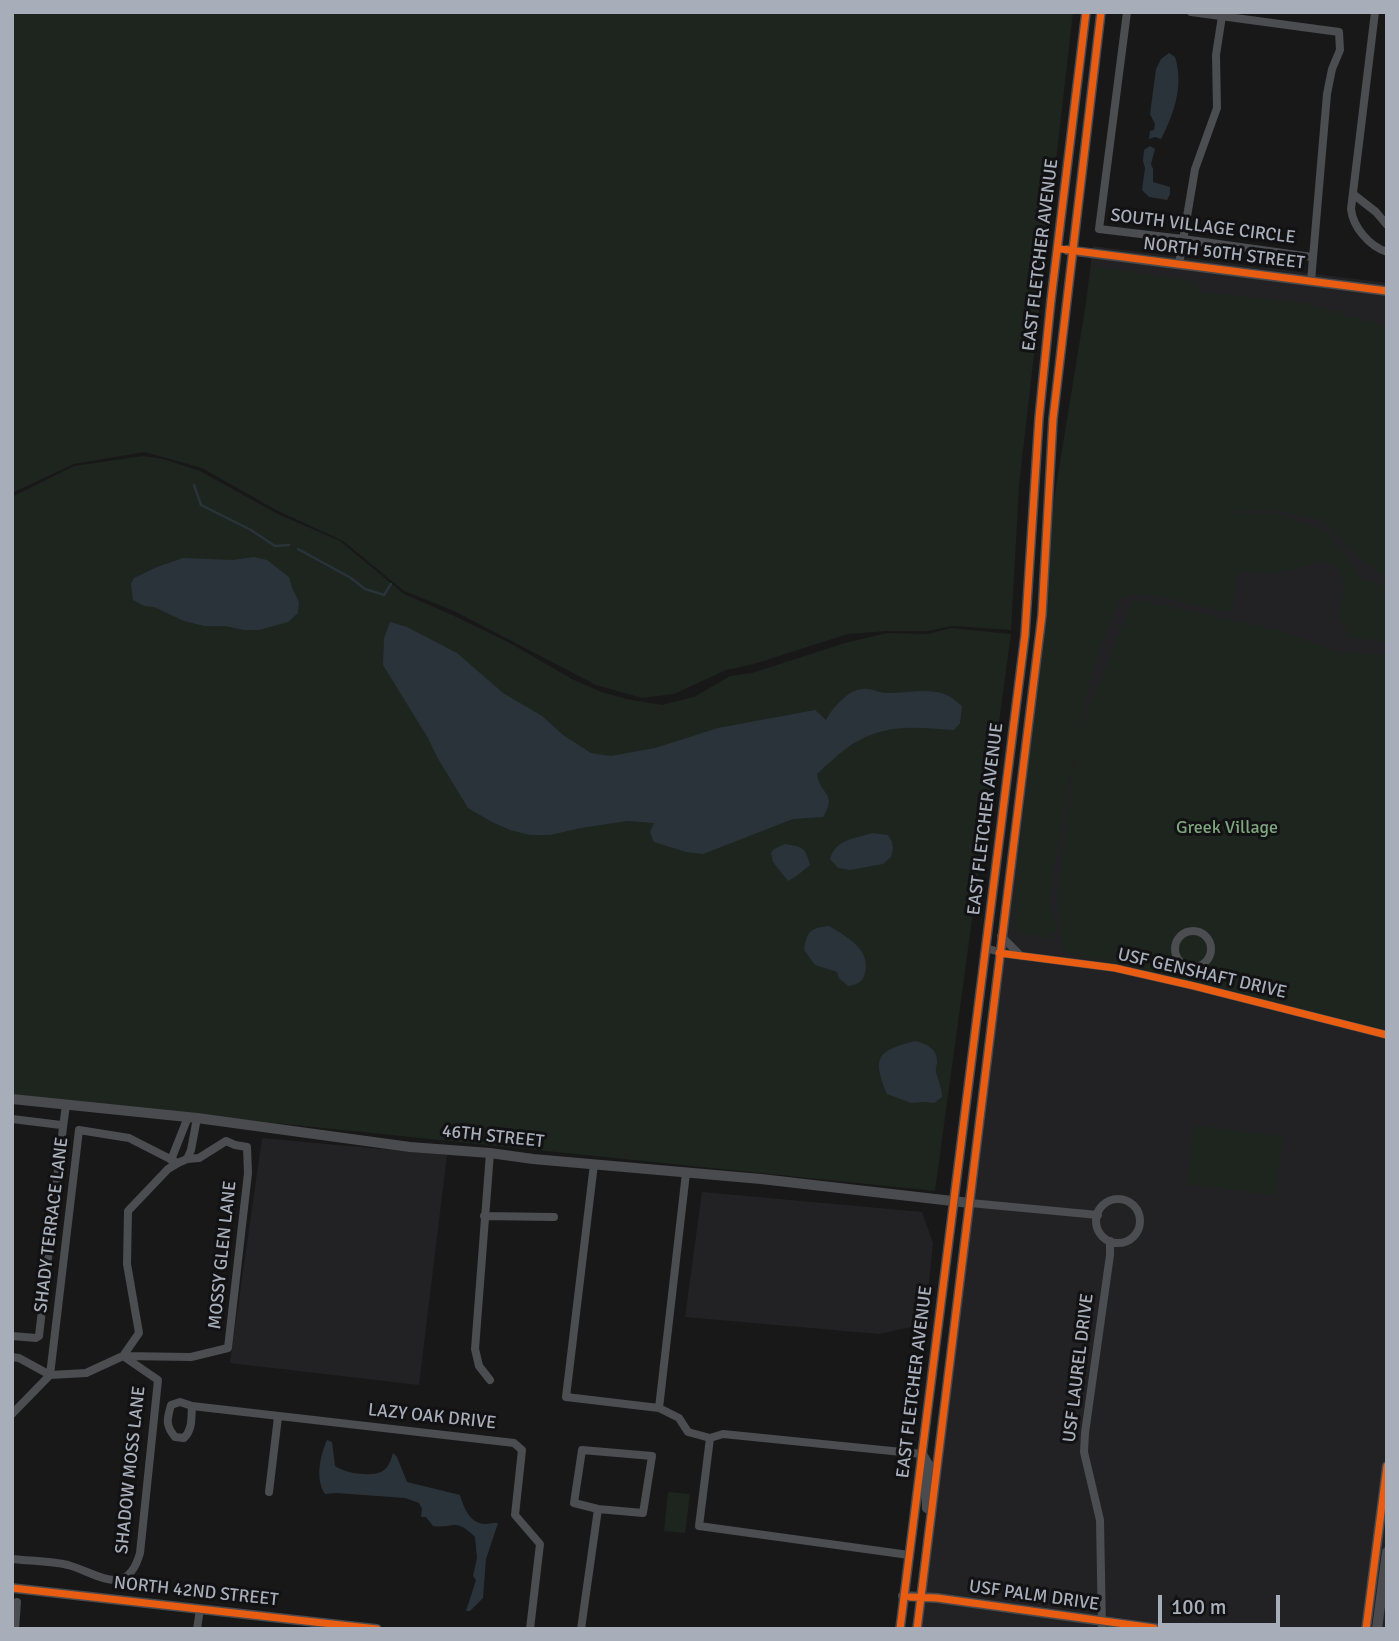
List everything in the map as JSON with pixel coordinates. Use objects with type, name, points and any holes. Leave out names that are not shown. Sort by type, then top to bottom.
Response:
[{"type":"main road","name":"EAST FLETCHER AVENUE","points":[[900,1629],[1025,635],[1038,418],[1086,12]]},
{"type":"main road","name":"EAST FLETCHER AVENUE","points":[[917,1629],[1003,954],[1001,936],[1042,615],[1053,419],[1101,12]]},
{"type":"main road","name":"NORTH 50TH STREET","points":[[1057,249],[1387,290]]},
{"type":"main road","name":"46TH STREET","points":[[12,1099],[193,1118],[410,1146],[788,1182],[970,1203]]},
{"type":"main road","points":[[922,1454],[929,1466],[926,1486],[930,1528]]},
{"type":"main road","points":[[1366,1629],[1387,1466]]},
{"type":"main road","points":[[1377,1629],[1387,1552]]},
{"type":"main road","name":"NORTH 42ND STREET","points":[[12,1588],[338,1627],[377,1629]]},
{"type":"main road","name":"USF PALM DRIVE","points":[[903,1596],[951,1600],[1102,1625],[1160,1629]]},
{"type":"street","name":"SOUTH VILLAGE CIRCLE","points":[[1127,12],[1099,229],[1312,257]]},
{"type":"street","name":"SOUTH VILLAGE CIRCLE","points":[[1191,12],[1339,32],[1340,50],[1326,94],[1311,281]]},
{"type":"street","points":[[1375,12],[1352,217],[1357,228],[1379,249],[1387,252]]},
{"type":"street","points":[[1179,264],[1195,169],[1217,108],[1216,55],[1222,16]]},
{"type":"street","points":[[1353,194],[1376,212],[1387,225]]},
{"type":"street","points":[[1191,932],[1201,933],[1208,940],[1210,956],[1204,964],[1190,967],[1178,958],[1176,946],[1182,936],[1191,932]]},
{"type":"street","points":[[1001,936],[1021,956]]},
{"type":"street","name":"USF GENSHAFT DRIVE","points":[[985,948],[1003,954],[1115,968],[1387,1035]]},
{"type":"street","points":[[1187,984],[1190,967]]},
{"type":"street","points":[[12,1336],[39,1336],[66,1105]]},
{"type":"street","points":[[187,1159],[191,1150],[193,1118]]},
{"type":"street","points":[[12,1357],[50,1375],[86,1373],[123,1356],[139,1333],[127,1264],[128,1211],[168,1169],[193,1118]]},
{"type":"street","points":[[12,1119],[63,1127]]},
{"type":"street","name":"SHADY TERRACE LANE","points":[[50,1375],[79,1130],[129,1138],[172,1160]]},
{"type":"street","name":"MOSSY GLEN LANE","points":[[123,1356],[191,1357],[228,1348],[248,1173],[247,1147],[226,1141],[199,1158],[172,1160]]},
{"type":"street","points":[[490,1153],[475,1349],[480,1366],[490,1380]]},
{"type":"street","points":[[594,1164],[566,1397],[659,1408],[679,1418],[688,1432],[710,1438],[723,1434],[922,1454]]},
{"type":"street","points":[[659,1408],[686,1172]]},
{"type":"street","points":[[970,1203],[1098,1215],[1105,1203],[1118,1199],[1132,1203],[1139,1215],[1139,1228],[1135,1235],[1123,1242],[1110,1241]]},
{"type":"street","name":"USF LAUREL DRIVE","points":[[1098,1215],[1098,1229],[1102,1236],[1110,1241],[1110,1255],[1084,1452],[1100,1520],[1102,1625]]},
{"type":"street","points":[[484,1216],[554,1217]]},
{"type":"street","name":"SHADOW MOSS LANE","points":[[12,1559],[65,1564],[94,1576],[113,1580],[126,1578],[136,1567],[140,1553],[158,1380],[123,1356]]},
{"type":"street","points":[[12,1414],[50,1375]]},
{"type":"street","points":[[180,1402],[192,1406],[189,1433],[184,1438],[175,1437],[169,1429],[167,1419],[171,1405],[180,1402]]},
{"type":"street","name":"LAZY OAK DRIVE","points":[[192,1406],[514,1443],[522,1450],[515,1515],[540,1544],[530,1629]]},
{"type":"street","points":[[270,1492],[278,1417]]},
{"type":"street","points":[[710,1438],[699,1526],[909,1555]]},
{"type":"street","points":[[582,1450],[652,1456],[643,1513],[598,1509],[574,1503],[582,1450]]},
{"type":"street","points":[[581,1629],[598,1509]]},
{"type":"street","points":[[15,1629],[18,1602]]},
{"type":"street","points":[[197,1627],[200,1609]]},
{"type":"shaded area","points":[[1169,53],[1175,57],[1178,68],[1176,99],[1161,139],[1149,139],[1155,124],[1150,114],[1156,69],[1161,59]]},
{"type":"shaded area","points":[[1150,146],[1155,149],[1151,164],[1153,182],[1170,187],[1167,200],[1149,197],[1142,190],[1144,150]]},
{"type":"shaded area","points":[[1093,246],[1387,283],[1387,1629],[921,1629]]},
{"type":"shaded area","points":[[254,557],[267,560],[289,577],[299,602],[298,613],[288,622],[259,630],[204,626],[184,621],[133,600],[131,584],[134,578],[157,567],[183,558],[233,560]]},
{"type":"shaded area","points":[[390,622],[407,627],[457,653],[503,693],[542,716],[563,735],[591,753],[611,756],[655,748],[718,728],[815,710],[826,720],[845,697],[863,689],[884,693],[942,693],[962,706],[960,723],[954,730],[901,728],[864,738],[847,748],[817,774],[829,803],[823,817],[793,819],[703,854],[686,852],[654,842],[650,832],[654,823],[627,821],[550,835],[530,835],[510,830],[468,808],[383,665],[384,638]]},
{"type":"shaded area","points":[[872,833],[888,835],[892,842],[891,857],[883,864],[850,870],[838,868],[830,859],[841,844]]},
{"type":"shaded area","points":[[785,844],[802,849],[810,865],[788,881],[773,862],[771,853]]},
{"type":"shaded area","points":[[829,926],[861,950],[866,965],[863,979],[857,984],[848,986],[839,978],[837,972],[815,965],[804,950],[810,932]]},
{"type":"shaded area","points":[[915,1041],[936,1054],[936,1072],[942,1097],[934,1103],[911,1103],[887,1094],[882,1081],[879,1071],[881,1057],[893,1048]]},
{"type":"shaded area","points":[[262,1138],[447,1155],[419,1385],[230,1363]]},
{"type":"shaded area","points":[[702,1192],[922,1212],[933,1243],[925,1324],[879,1334],[685,1317]]},
{"type":"shaded area","points":[[327,1440],[332,1442],[335,1466],[345,1471],[357,1474],[381,1472],[386,1469],[393,1453],[407,1482],[460,1495],[466,1510],[476,1521],[498,1523],[486,1559],[483,1598],[470,1611],[466,1611],[476,1580],[473,1576],[477,1558],[475,1537],[463,1527],[433,1526],[426,1517],[421,1517],[422,1509],[419,1503],[405,1498],[325,1494],[320,1481],[320,1467]]},
{"type":"green space","points":[[12,12],[1073,12],[1019,486],[1011,630],[952,626],[928,631],[848,634],[754,664],[726,670],[674,694],[642,698],[596,685],[454,611],[404,591],[343,541],[276,510],[202,468],[144,452],[74,464],[12,493]]},
{"type":"green space","name":"Greek Village","points":[[1092,266],[1192,281],[1201,292],[1304,303],[1387,326],[1387,576],[1364,563],[1321,520],[1276,511],[1242,510],[1241,517],[1243,514],[1275,513],[1326,531],[1359,576],[1371,583],[1387,586],[1387,642],[1349,637],[1339,618],[1344,587],[1340,571],[1327,560],[1281,573],[1236,572],[1232,613],[1169,598],[1132,594],[1120,599],[1106,631],[1078,734],[1134,599],[1279,630],[1338,652],[1387,655],[1387,1032],[1063,952],[1057,896],[1075,755],[1049,901],[1058,928],[1050,939],[1019,933],[1013,917],[1054,499]]},
{"type":"green space","points":[[143,456],[163,459],[200,471],[278,514],[340,541],[404,594],[508,642],[574,680],[626,699],[662,705],[694,697],[730,676],[752,673],[845,643],[887,633],[928,634],[951,628],[1011,634],[935,1191],[12,1096],[12,497],[74,466]]},
{"type":"green space","points":[[1194,1125],[1283,1136],[1276,1195],[1187,1184]]},
{"type":"green space","points":[[668,1492],[690,1494],[685,1533],[664,1531]]},
{"type":"waterway","points":[[194,485],[201,505],[251,530],[275,546],[289,545]]},
{"type":"waterway","points":[[298,549],[351,578],[365,589],[384,595],[391,584]]},
{"type":"cycle path","points":[[900,1629],[1025,635],[1039,418],[1086,12]]},
{"type":"cycle path","points":[[917,1629],[1042,615],[1053,419],[1101,12]]},
{"type":"cycle path","points":[[1061,249],[1387,291]]},
{"type":"cycle path","points":[[999,953],[1115,968],[1387,1035]]},
{"type":"cycle path","points":[[1366,1629],[1387,1466]]},
{"type":"cycle path","points":[[12,1588],[377,1629]]},
{"type":"cycle path","points":[[910,1597],[937,1598],[1154,1628]]}]
